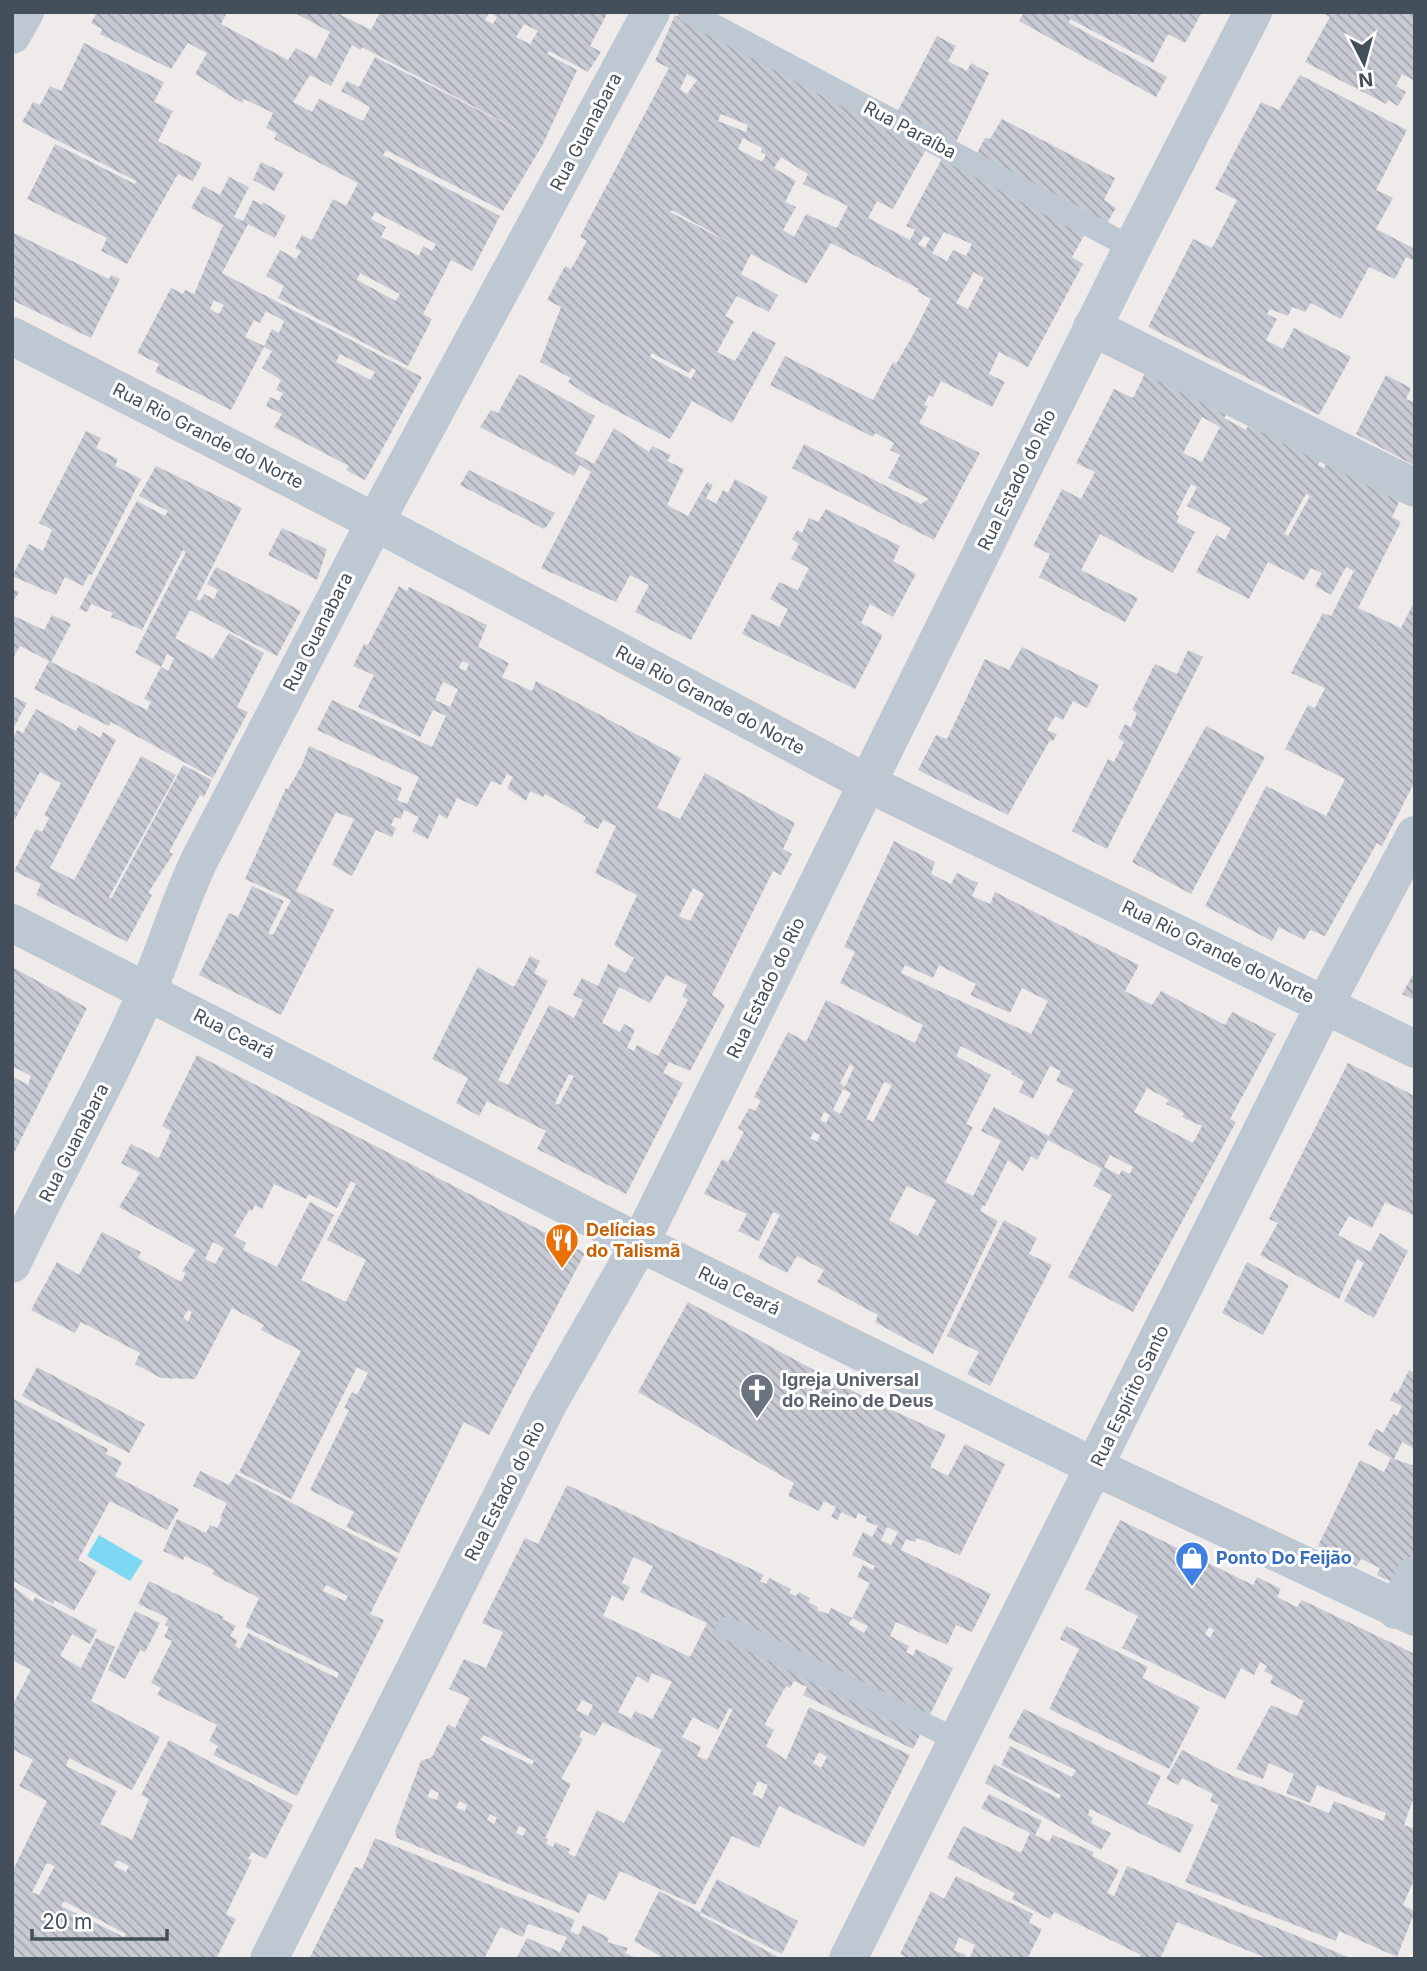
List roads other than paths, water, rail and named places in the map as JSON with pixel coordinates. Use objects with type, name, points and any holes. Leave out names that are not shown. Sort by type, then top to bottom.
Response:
[{"type":"street","points":[[12,35],[25,12]]},
{"type":"street","name":"Rua Guanabara","points":[[12,1265],[96,1103],[148,990],[183,892],[375,522],[651,12]]},
{"type":"street","name":"Rua Estado do Rio","points":[[269,1959],[548,1404],[640,1243],[1092,327],[1253,12]]},
{"type":"street","points":[[1092,327],[1415,488]]},
{"type":"street","name":"Rua Rio Grande do Norte","points":[[12,336],[375,522],[867,783],[1415,1049]]},
{"type":"street","name":"Rua Espírito Santo","points":[[848,1959],[1325,1004],[1415,835]]},
{"type":"street","name":"Rua Ceará","points":[[12,923],[640,1243],[1095,1467],[1405,1613]]},
{"type":"street","points":[[1405,1613],[1415,1575]]},
{"type":"lane","name":"Rua Paraíba","points":[[689,12],[1132,248]]},
{"type":"lane","points":[[727,1628],[957,1740]]},
{"type":"water","points":[[99,1535],[143,1561],[130,1581],[87,1556]]},
{"type":"place","name":"Delícias do Talismã","points":[[562,1270]]},
{"type":"place","name":"Igreja Universal do Reino de Deus","points":[[757,1420]]},
{"type":"place","name":"Ponto Do Feijão","points":[[1192,1588]]}]
